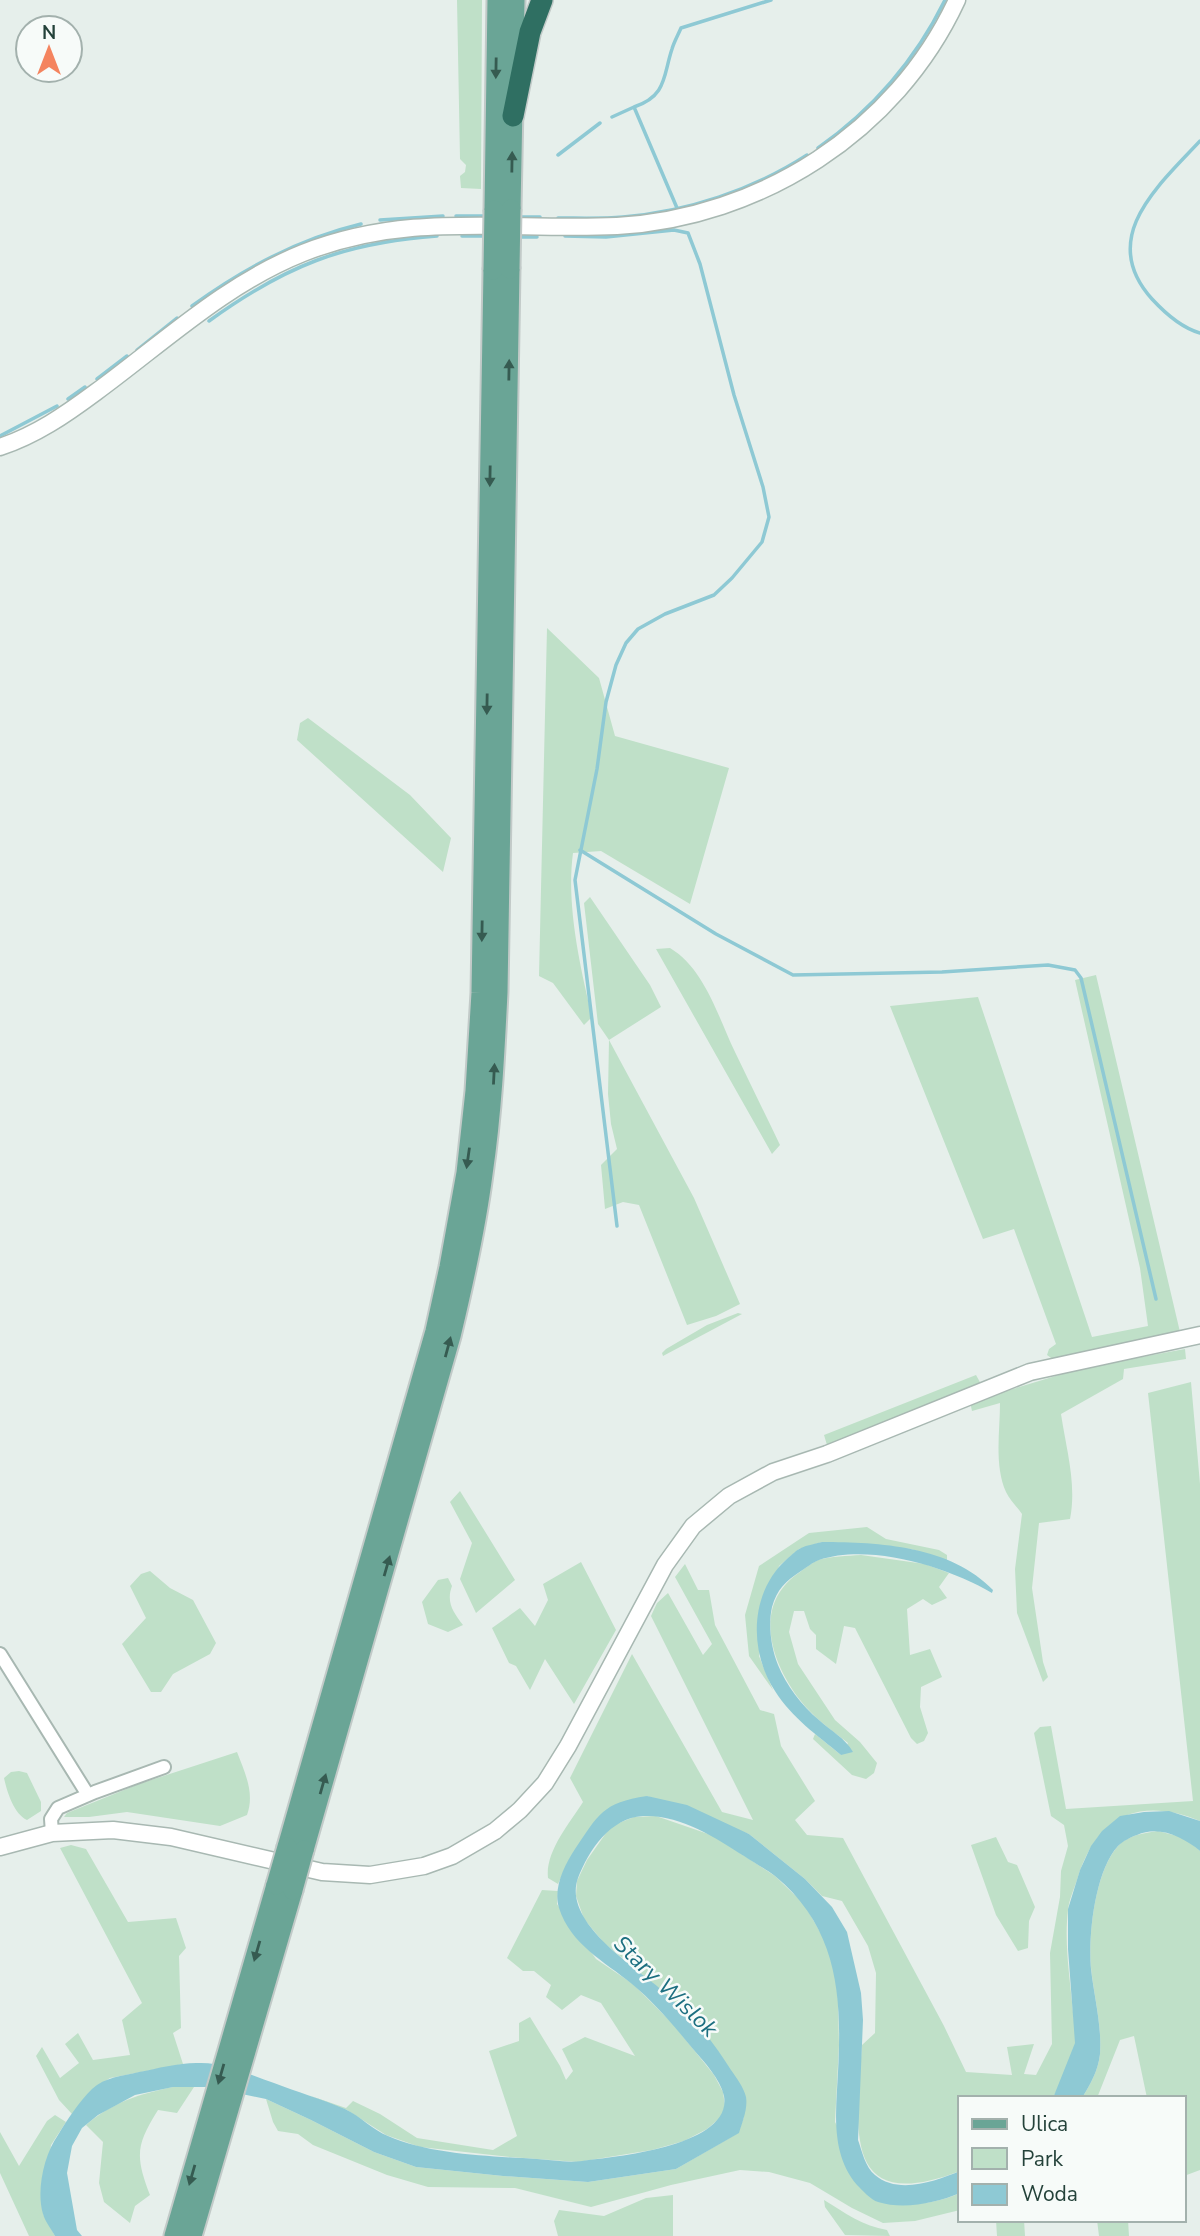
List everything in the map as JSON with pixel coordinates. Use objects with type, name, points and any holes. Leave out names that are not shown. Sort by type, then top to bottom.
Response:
[{"type":"highway","points":[[513,116],[530,32],[542,0]]},
{"type":"main road","points":[[174,2236],[218,2116],[296,1848],[435,1331],[456,1232],[470,1138],[481,993],[502,270],[503,209],[497,0]]},
{"type":"main road","points":[[503,209],[513,116],[514,0]]},
{"type":"main road","points":[[192,2236],[218,2116]]},
{"type":"street","points":[[0,447],[52,425],[195,316],[267,268],[340,240],[371,232],[416,226],[551,227],[649,223],[681,218],[776,186],[825,155],[870,120],[917,66],[957,0]]},
{"type":"street","points":[[0,1847],[52,1833],[113,1830],[148,1833],[322,1872],[346,1874],[394,1873],[452,1856],[495,1831],[520,1810],[545,1783],[568,1746],[664,1565],[693,1526],[729,1496],[773,1472],[827,1454],[1030,1372],[1200,1335]]},
{"type":"street","points":[[0,1654],[88,1795]]},
{"type":"street","points":[[52,1833],[51,1819],[58,1808],[164,1767]]},
{"type":"green space","points":[[457,0],[482,0],[481,189],[461,188],[460,176],[465,172],[466,165],[460,159]]},
{"type":"green space","points":[[547,628],[599,678],[615,736],[729,768],[690,904],[601,851],[573,853],[573,914],[592,1017],[584,1025],[553,983],[539,976]]},
{"type":"green space","points":[[308,718],[410,795],[451,838],[443,872],[297,740],[300,723]]},
{"type":"green space","points":[[590,897],[650,985],[661,1007],[609,1040],[598,1024],[584,903]]},
{"type":"green space","points":[[670,948],[693,968],[709,995],[780,1145],[772,1154],[656,949]]},
{"type":"green space","points":[[1096,975],[1180,1332],[1054,1360],[1047,1355],[1049,1349],[1056,1344],[1014,1229],[983,1239],[890,1006],[978,997],[1092,1337],[1148,1326],[1140,1268],[1075,980]]},
{"type":"green space","points":[[609,1040],[694,1198],[740,1304],[716,1316],[687,1325],[639,1205],[623,1202],[605,1209],[601,1165],[617,1149],[608,1094]]},
{"type":"green space","points":[[738,1313],[742,1314],[663,1356],[662,1353],[666,1349],[707,1325]]},
{"type":"green space","points":[[1185,1349],[1186,1359],[1124,1369],[1123,1379],[1061,1414],[1072,1479],[1070,1519],[1039,1523],[1032,1588],[1043,1662],[1048,1677],[1043,1682],[1017,1613],[1015,1569],[1022,1514],[1002,1482],[998,1448],[1000,1403],[972,1411],[970,1402],[1082,1368]]},
{"type":"green space","points":[[976,1375],[981,1384],[827,1445],[824,1435]]},
{"type":"green space","points":[[1191,1382],[1200,1484],[1200,1821],[1158,1811],[1139,1812],[1123,1817],[1108,1827],[1096,1840],[1085,1858],[1069,1906],[1067,1948],[1076,2040],[1069,2065],[1054,2096],[958,2096],[958,2172],[921,2182],[894,2182],[875,2173],[864,2156],[859,2133],[862,2045],[875,2033],[876,1973],[868,1946],[842,1901],[822,1896],[749,1834],[647,1796],[570,1858],[558,1884],[548,1878],[550,1858],[583,1802],[570,1778],[632,1654],[722,1812],[753,1820],[651,1616],[657,1603],[668,1593],[703,1655],[712,1644],[675,1577],[685,1564],[698,1590],[709,1590],[715,1625],[760,1710],[774,1714],[781,1746],[815,1801],[795,1820],[807,1835],[843,1838],[966,2072],[1012,2075],[1007,2047],[1034,2044],[1024,2074],[1036,2075],[1052,2044],[1050,1953],[1060,1897],[1061,1871],[1068,1846],[1064,1825],[1051,1816],[1034,1733],[1040,1727],[1051,1726],[1066,1809],[1193,1801],[1148,1393]]},
{"type":"green space","points":[[460,1491],[515,1580],[476,1613],[460,1579],[472,1543],[450,1502]]},
{"type":"green space","points":[[867,1527],[886,1539],[939,1550],[947,1555],[947,1561],[911,1549],[822,1542],[799,1549],[779,1566],[759,1656],[773,1690],[749,1656],[745,1615],[759,1566],[809,1533]]},
{"type":"green space","points":[[861,1555],[925,1564],[949,1573],[939,1587],[947,1598],[932,1605],[923,1599],[907,1609],[910,1655],[930,1649],[942,1677],[921,1687],[920,1707],[928,1733],[924,1741],[917,1744],[911,1738],[855,1628],[844,1626],[836,1664],[816,1649],[816,1635],[810,1629],[804,1611],[794,1611],[789,1632],[798,1664],[835,1720],[860,1742],[877,1763],[874,1773],[866,1779],[852,1775],[813,1739],[815,1734],[841,1755],[848,1743],[816,1718],[789,1685],[774,1651],[771,1633],[771,1616],[776,1600],[785,1585],[800,1572],[818,1560]]},
{"type":"green space","points":[[581,1562],[616,1630],[574,1704],[545,1659],[530,1690],[516,1666],[509,1663],[492,1628],[520,1608],[535,1626],[548,1600],[543,1584]]},
{"type":"green space","points":[[150,1571],[170,1588],[193,1600],[216,1643],[210,1654],[173,1674],[161,1692],[151,1692],[122,1644],[146,1618],[130,1586],[141,1574]]},
{"type":"green space","points":[[448,1578],[452,1586],[452,1607],[463,1625],[448,1632],[428,1624],[422,1602],[438,1580]]},
{"type":"green space","points":[[237,1752],[248,1783],[249,1807],[247,1815],[220,1826],[127,1812],[64,1817],[67,1813],[139,1784]]},
{"type":"green space","points":[[11,1772],[27,1773],[41,1802],[41,1811],[27,1820],[15,1808],[4,1778]]},
{"type":"green space","points":[[656,1816],[714,1836],[775,1876],[804,1904],[827,1944],[836,1978],[839,2045],[835,2122],[876,2201],[919,2203],[958,2194],[958,2210],[915,2221],[883,2223],[810,2183],[769,2172],[740,2170],[591,2207],[515,2188],[428,2187],[387,2175],[313,2145],[298,2134],[278,2131],[266,2099],[374,2152],[416,2167],[588,2182],[676,2169],[738,2133],[744,2117],[662,1991],[604,1943],[584,1919],[576,1896],[577,1881],[587,1860],[611,1826],[634,1817]]},
{"type":"green space","points":[[1158,1831],[1185,1838],[1200,1851],[1200,2170],[1186,2175],[1186,2096],[1147,2096],[1134,2036],[1120,2040],[1098,2096],[1083,2096],[1096,2071],[1100,2054],[1099,2022],[1090,1954],[1092,1921],[1099,1886],[1104,1870],[1119,1845],[1142,1834]]},
{"type":"green space","points":[[996,1837],[1008,1862],[1017,1865],[1035,1907],[1029,1921],[1028,1948],[1018,1951],[996,1915],[971,1845]]},
{"type":"green space","points":[[71,1845],[86,1849],[128,1922],[176,1918],[186,1948],[179,1956],[181,2028],[173,2033],[183,2064],[110,2078],[93,2089],[72,2114],[59,2100],[36,2056],[42,2047],[60,2078],[79,2063],[65,2044],[78,2033],[93,2060],[130,2055],[122,2020],[142,2003],[60,1848]]},
{"type":"green space","points":[[542,1890],[558,1891],[557,1904],[596,1959],[633,1984],[673,2024],[714,2075],[723,2092],[725,2106],[721,2117],[707,2129],[684,2141],[652,2150],[578,2162],[420,2147],[386,2135],[347,2110],[308,2095],[346,2108],[353,2101],[380,2114],[417,2138],[493,2150],[517,2136],[489,2051],[519,2041],[519,2023],[530,2017],[566,2080],[573,2071],[562,2049],[585,2037],[635,2056],[601,2003],[581,1995],[562,2010],[546,1997],[551,1985],[534,1971],[523,1971],[507,1958]]},
{"type":"green space","points":[[173,2087],[194,2087],[177,2113],[158,2110],[145,2133],[140,2160],[150,2195],[135,2206],[130,2223],[104,2202],[99,2183],[103,2142],[86,2125],[106,2110],[127,2100]]},
{"type":"green space","points":[[55,2115],[66,2122],[51,2145],[43,2214],[55,2236],[29,2236],[0,2173],[0,2132],[19,2166],[47,2121]]},
{"type":"green space","points":[[673,2195],[673,2236],[558,2236],[554,2221],[559,2210],[604,2216],[646,2198]]},
{"type":"green space","points":[[824,2200],[862,2222],[887,2230],[890,2236],[845,2235],[825,2207]]},
{"type":"green space","points":[[996,2222],[1024,2222],[1025,2236],[997,2236]]},
{"type":"green space","points":[[1097,2222],[1128,2222],[1129,2236],[1099,2236]]},
{"type":"water","points":[[822,1542],[867,1543],[935,1555],[976,1575],[993,1590],[992,1593],[954,1574],[908,1560],[861,1554],[839,1555],[819,1560],[783,1586],[774,1601],[770,1621],[771,1636],[781,1673],[801,1702],[853,1752],[841,1755],[805,1726],[782,1701],[766,1675],[757,1640],[760,1604],[775,1572],[797,1550]]},
{"type":"water","points":[[647,1796],[687,1805],[749,1834],[805,1879],[832,1907],[847,1932],[861,1993],[863,2020],[858,2140],[866,2163],[875,2175],[895,2184],[929,2182],[958,2172],[958,2194],[941,2200],[898,2205],[875,2201],[857,2185],[849,2175],[838,2140],[838,2002],[826,1947],[814,1922],[798,1898],[775,1876],[721,1841],[683,1823],[656,1816],[643,1816],[631,1818],[611,1829],[588,1857],[578,1878],[576,1894],[580,1911],[590,1926],[619,1956],[662,1990],[696,2023],[719,2052],[746,2097],[739,2133],[676,2169],[588,2182],[503,2176],[416,2167],[374,2152],[266,2099],[209,2087],[173,2087],[135,2095],[98,2115],[82,2128],[72,2146],[67,2173],[77,2230],[82,2236],[55,2236],[43,2214],[41,2184],[49,2152],[69,2117],[92,2089],[108,2079],[186,2063],[229,2067],[345,2109],[382,2133],[405,2142],[461,2154],[582,2161],[669,2146],[710,2127],[722,2113],[724,2096],[707,2065],[649,1999],[580,1942],[564,1921],[559,1908],[559,1885],[575,1849],[603,1812],[620,1802]]},
{"type":"water","points":[[1169,1811],[1200,1821],[1200,1851],[1178,1837],[1154,1831],[1125,1841],[1110,1857],[1095,1904],[1091,1939],[1091,1969],[1100,2033],[1099,2060],[1094,2077],[1083,2096],[1054,2096],[1075,2043],[1068,1909],[1080,1870],[1091,1846],[1102,1831],[1120,1816]]},
{"type":"waterway","points":[[677,208],[634,107],[653,97],[658,91],[681,28],[771,0]]},
{"type":"waterway","points":[[818,148],[857,117],[891,82],[921,43],[945,0]]},
{"type":"waterway","points":[[612,117],[634,107]]},
{"type":"waterway","points":[[558,155],[600,123]]},
{"type":"waterway","points":[[1200,141],[1167,176],[1140,214],[1132,234],[1130,255],[1137,277],[1152,299],[1174,319],[1200,333]]},
{"type":"waterway","points":[[558,218],[623,217],[695,204],[742,189],[807,155]]},
{"type":"waterway","points":[[380,220],[443,216]]},
{"type":"waterway","points":[[456,216],[486,216]]},
{"type":"waterway","points":[[518,217],[540,217]]},
{"type":"waterway","points":[[192,306],[231,279],[272,256],[315,238],[361,224]]},
{"type":"waterway","points":[[565,236],[606,237],[674,230],[688,233],[700,264],[734,395],[763,487],[769,517],[762,542],[714,595],[665,614],[638,629],[626,643],[616,665],[606,702],[597,769],[575,880],[617,1226]]},
{"type":"waterway","points":[[209,321],[263,286],[316,260],[372,244],[437,236]]},
{"type":"waterway","points":[[462,236],[488,236]]},
{"type":"waterway","points":[[517,237],[537,237]]},
{"type":"waterway","points":[[137,350],[177,318]]},
{"type":"waterway","points":[[97,379],[127,356]]},
{"type":"waterway","points":[[68,399],[85,387]]},
{"type":"waterway","points":[[0,436],[57,406]]},
{"type":"waterway","points":[[580,850],[716,934],[793,975],[942,972],[1048,965],[1075,970],[1081,978],[1156,1299]]},
{"type":"water label","name":"Stary Wislok","points":[[666,1986]]}]
